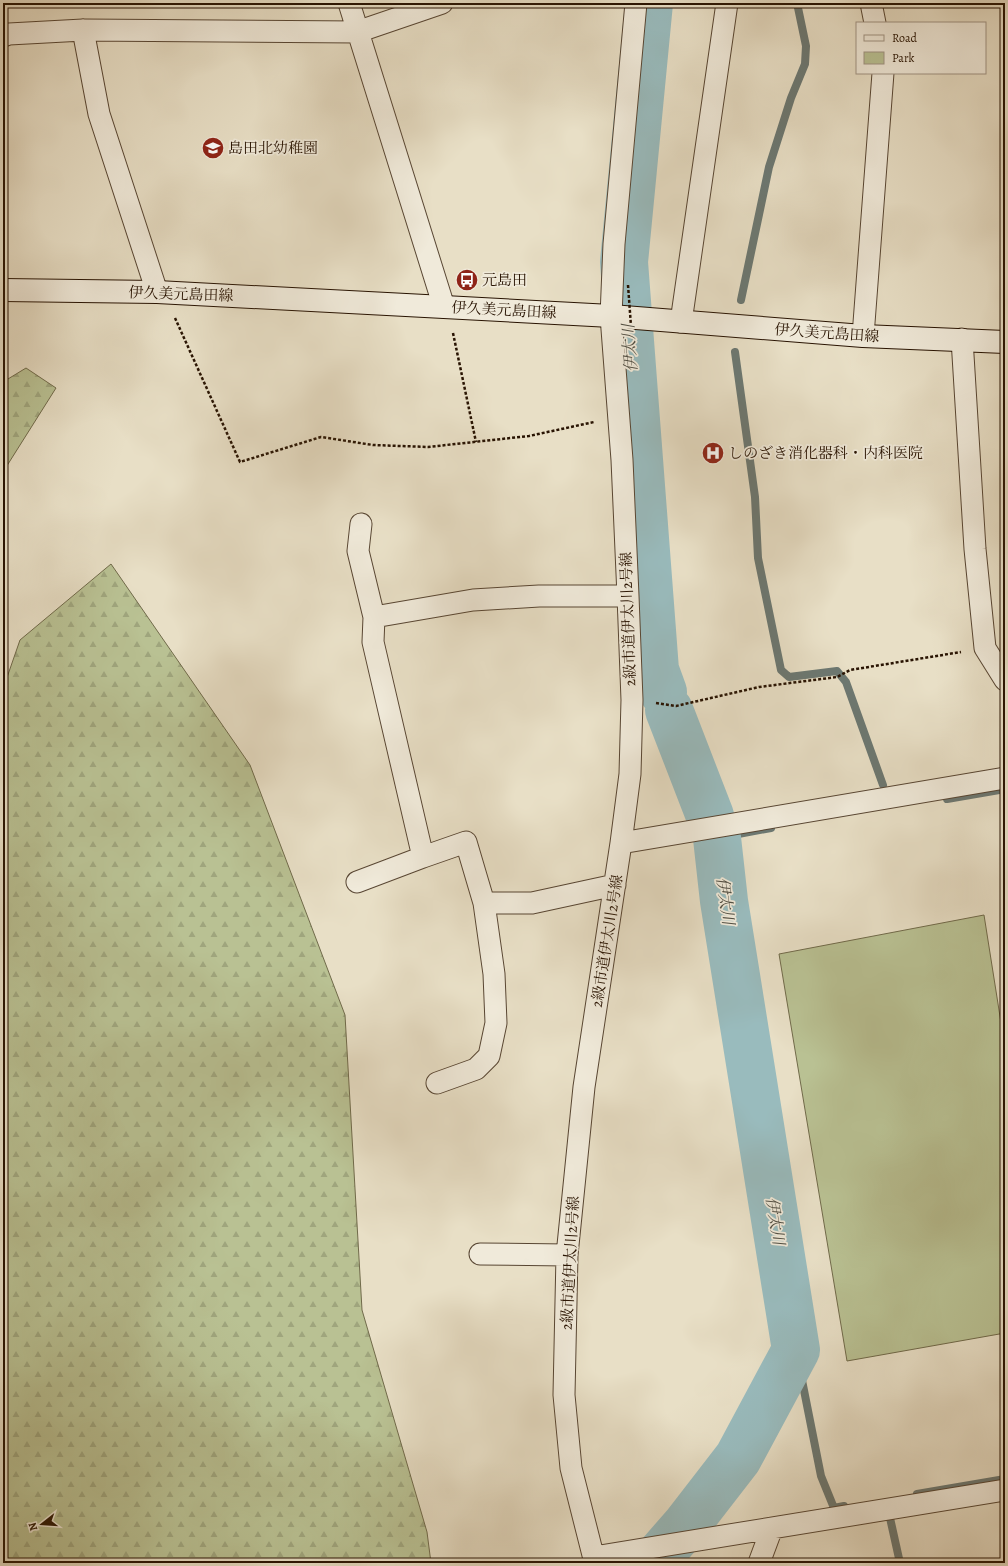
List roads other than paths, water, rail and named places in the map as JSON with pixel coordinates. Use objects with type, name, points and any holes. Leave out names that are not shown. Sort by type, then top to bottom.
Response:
[{"type":"main road","name":"伊久美元島田線","points":[[3,290],[160,292],[624,317],[862,336],[1005,342]]},
{"type":"street","points":[[349,3],[356,32],[444,307]]},
{"type":"street","name":"2級市道伊太川2号線","points":[[595,1560],[571,1468],[564,1395],[567,1255],[584,1087],[622,843],[630,774],[632,700],[618,417],[624,317],[614,244],[636,3]]},
{"type":"street","points":[[681,322],[727,3]]},
{"type":"street","points":[[872,3],[875,22]]},
{"type":"street","points":[[3,36],[9,34],[83,30],[356,32],[433,4]]},
{"type":"street","points":[[83,30],[99,114],[160,292]]},
{"type":"street","points":[[862,336],[883,74]]},
{"type":"street","points":[[962,339],[975,549],[985,648],[1005,680]]},
{"type":"street","points":[[361,524],[358,551],[374,617],[373,642],[423,857]]},
{"type":"street","points":[[374,617],[473,600],[539,596],[628,596]]},
{"type":"street","points":[[622,843],[1005,778]]},
{"type":"street","points":[[357,882],[466,842],[484,904],[494,974],[496,1023],[489,1056],[476,1069],[437,1083]]},
{"type":"street","points":[[484,904],[532,903],[615,884]]},
{"type":"street","points":[[480,1254],[567,1255]]},
{"type":"street","points":[[595,1560],[772,1528],[1005,1490]]},
{"type":"street","points":[[759,1563],[772,1528]]},
{"type":"waterway","name":"伊太川","points":[[649,3],[624,262],[655,670],[663,692]]},
{"type":"waterway","points":[[741,300],[769,167],[791,98],[805,64],[806,46],[797,3]]},
{"type":"waterway","points":[[735,352],[755,497],[758,558],[781,670],[789,677],[837,671],[846,682],[883,785]]},
{"type":"waterway","name":"伊太川","points":[[669,710],[710,816]]},
{"type":"waterway","points":[[947,799],[1005,789]]},
{"type":"waterway","points":[[717,838],[771,828]]},
{"type":"waterway","name":"伊太川","points":[[653,1563],[687,1524],[738,1458],[796,1350],[724,901],[717,838]]},
{"type":"waterway","points":[[796,1350],[821,1476],[834,1508],[844,1506]]},
{"type":"waterway","points":[[917,1494],[1005,1479]]},
{"type":"waterway","points":[[888,1509],[900,1563]]},
{"type":"place","name":"島田北幼稚園","points":[[213,148]]},
{"type":"place","name":"元島田","points":[[467,280]]},
{"type":"place","name":"しのざき消化器科・内科医院","points":[[713,453]]}]
